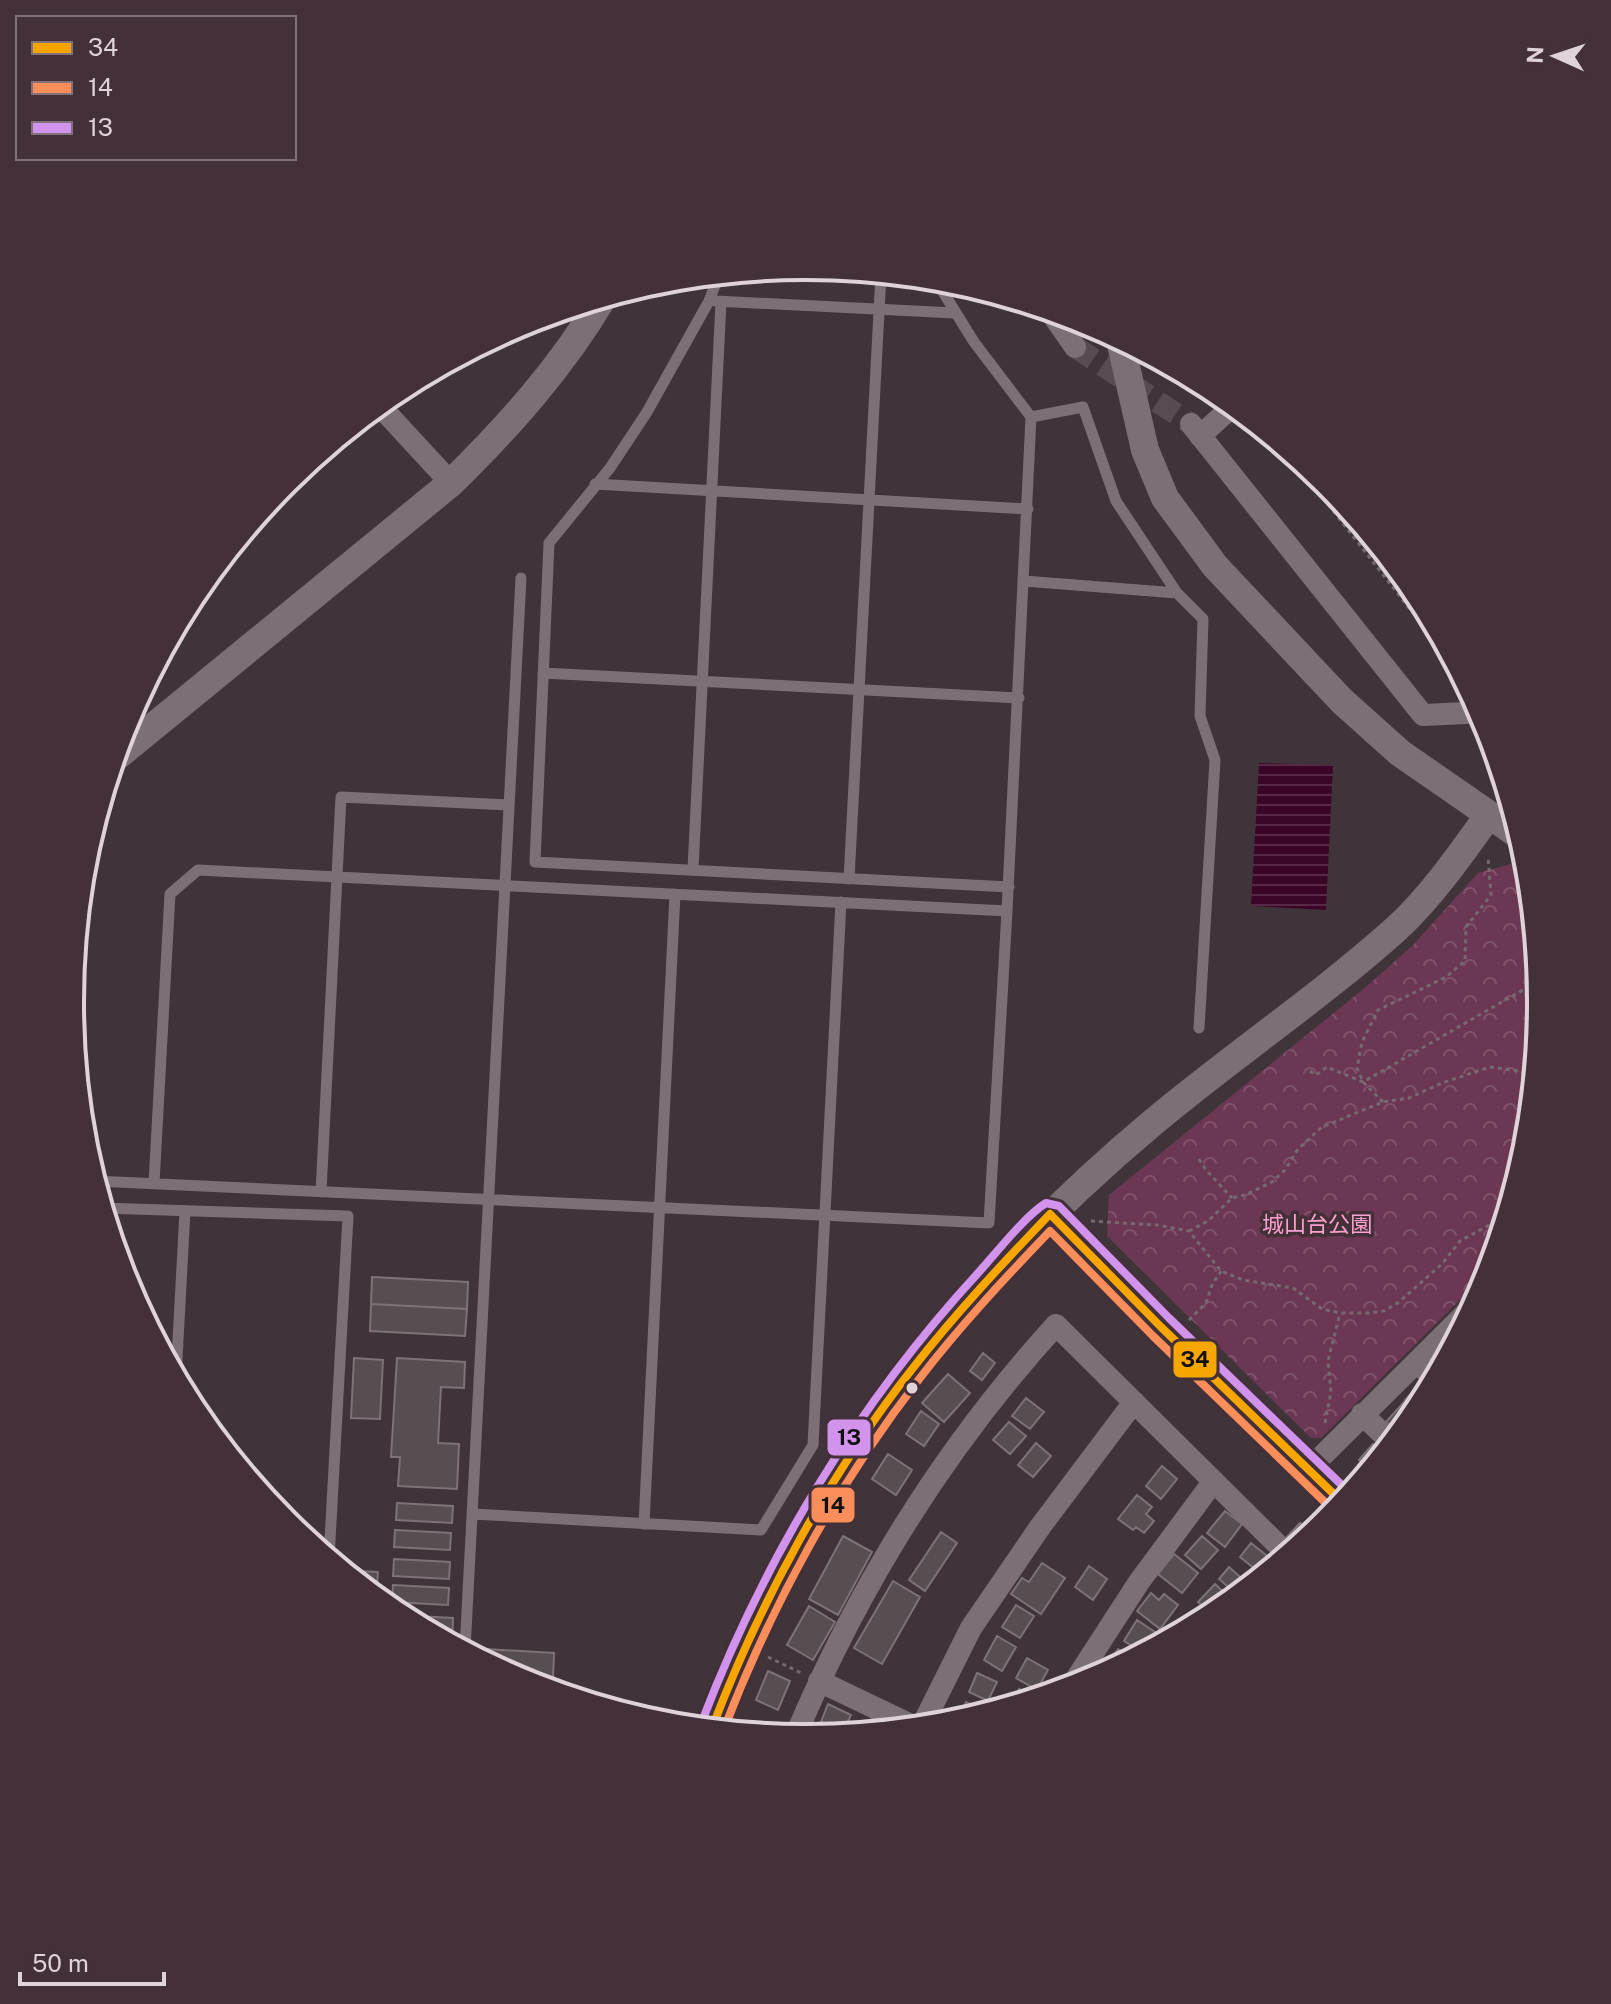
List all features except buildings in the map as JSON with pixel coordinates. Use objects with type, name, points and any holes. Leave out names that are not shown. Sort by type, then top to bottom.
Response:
[{"type":"street","points":[[132,744],[451,483],[518,414],[593,313]]},
{"type":"street","points":[[1062,328],[1075,347]]},
{"type":"street","points":[[1123,354],[1145,450],[1165,498],[1215,566],[1342,701],[1400,753],[1505,826]]},
{"type":"street","points":[[388,414],[451,483]]},
{"type":"street","points":[[1223,415],[1195,430],[1423,715],[1466,713]]},
{"type":"street","points":[[716,1718],[745,1648],[801,1536],[874,1421],[940,1334],[1050,1214],[1160,1117],[1398,927],[1488,816]]},
{"type":"street","points":[[1050,1214],[1161,1327],[1333,1493]]},
{"type":"street","points":[[801,1724],[819,1681],[897,1532],[945,1461],[1008,1378],[1056,1325],[1279,1546]]},
{"type":"street","points":[[1309,1469],[1446,1333]]},
{"type":"street","points":[[1417,1362],[1425,1370]]},
{"type":"street","points":[[929,1713],[971,1628],[1040,1527],[1134,1402]]},
{"type":"street","points":[[1362,1414],[1383,1434]]},
{"type":"street","points":[[1083,1669],[1139,1582],[1213,1482]]},
{"type":"street","points":[[819,1681],[895,1718]]},
{"type":"lane","points":[[849,879],[880,285]]},
{"type":"lane","points":[[693,869],[712,492],[717,286]]},
{"type":"lane","points":[[107,1181],[659,1210],[989,1223],[1019,698],[1031,417],[954,313],[943,294]]},
{"type":"lane","points":[[715,302],[954,313]]},
{"type":"lane","points":[[715,302],[610,468],[549,543],[535,862],[1009,887]]},
{"type":"lane","points":[[1031,417],[1083,407],[1116,501],[1177,593],[1203,619],[1200,716],[1215,760],[1199,1028]]},
{"type":"lane","points":[[595,484],[1028,509]]},
{"type":"lane","points":[[466,1638],[521,578]]},
{"type":"lane","points":[[1024,581],[1177,593]]},
{"type":"lane","points":[[543,673],[1019,698]]},
{"type":"lane","points":[[321,1192],[341,797],[509,805]]},
{"type":"lane","points":[[154,1183],[170,894],[198,870],[1007,911]]},
{"type":"lane","points":[[644,1524],[675,894]]},
{"type":"lane","points":[[472,1514],[761,1530],[813,1445],[841,902]]},
{"type":"lane","points":[[115,1208],[348,1216],[330,1544]]},
{"type":"lane","points":[[177,1356],[185,1211]]},
{"type":"path","points":[[1330,507],[1411,610]]},
{"type":"path","points":[[1383,1102],[1363,1082],[1357,1068],[1362,1042],[1378,1010],[1446,977],[1465,961],[1466,927],[1491,895],[1488,857]]},
{"type":"path","points":[[1363,1082],[1526,988]]},
{"type":"path","points":[[1310,1071],[1316,1075],[1327,1067],[1363,1082]]},
{"type":"path","points":[[1091,1221],[1157,1225],[1189,1231],[1208,1221],[1232,1198],[1272,1182],[1285,1170],[1298,1149],[1322,1127],[1383,1102],[1409,1098],[1490,1067],[1523,1073]]},
{"type":"path","points":[[1199,1159],[1232,1198]]},
{"type":"path","points":[[1189,1231],[1221,1271],[1243,1280],[1293,1288],[1322,1309],[1340,1313],[1370,1313],[1384,1311],[1399,1302],[1442,1264],[1460,1241],[1492,1224]]},
{"type":"path","points":[[1188,1321],[1206,1303],[1221,1271]]},
{"type":"path","points":[[1324,1424],[1331,1392],[1328,1361],[1340,1313]]},
{"type":"path","points":[[745,1648],[819,1681]]},
{"type":"green space","name":"城山台公園","points":[[1513,863],[1521,908],[1527,1002],[1521,1096],[1513,1143],[1489,1234],[1464,1296],[1321,1438],[1311,1438],[1107,1236],[1109,1195],[1367,986],[1413,945],[1478,873]]},
{"type":"shaded area","points":[[1259,763],[1333,765],[1326,910],[1251,906]]},
{"type":"tunnel","points":[[1075,347],[1191,424]]},
{"type":"transit line","name":"13","points":[[704,1716],[726,1662],[785,1542],[855,1428],[935,1322],[1020,1225],[1046,1203],[1059,1206],[1169,1318],[1342,1485]]},
{"type":"transit line","name":"34","points":[[1050,1214],[1161,1327],[1333,1494]]},
{"type":"transit line","name":"34","points":[[716,1718],[774,1587],[853,1451],[929,1348],[1050,1214]]},
{"type":"transit line","name":"14","points":[[728,1719],[785,1591],[862,1459],[951,1340],[1050,1231],[1153,1336],[1325,1502]]}]
